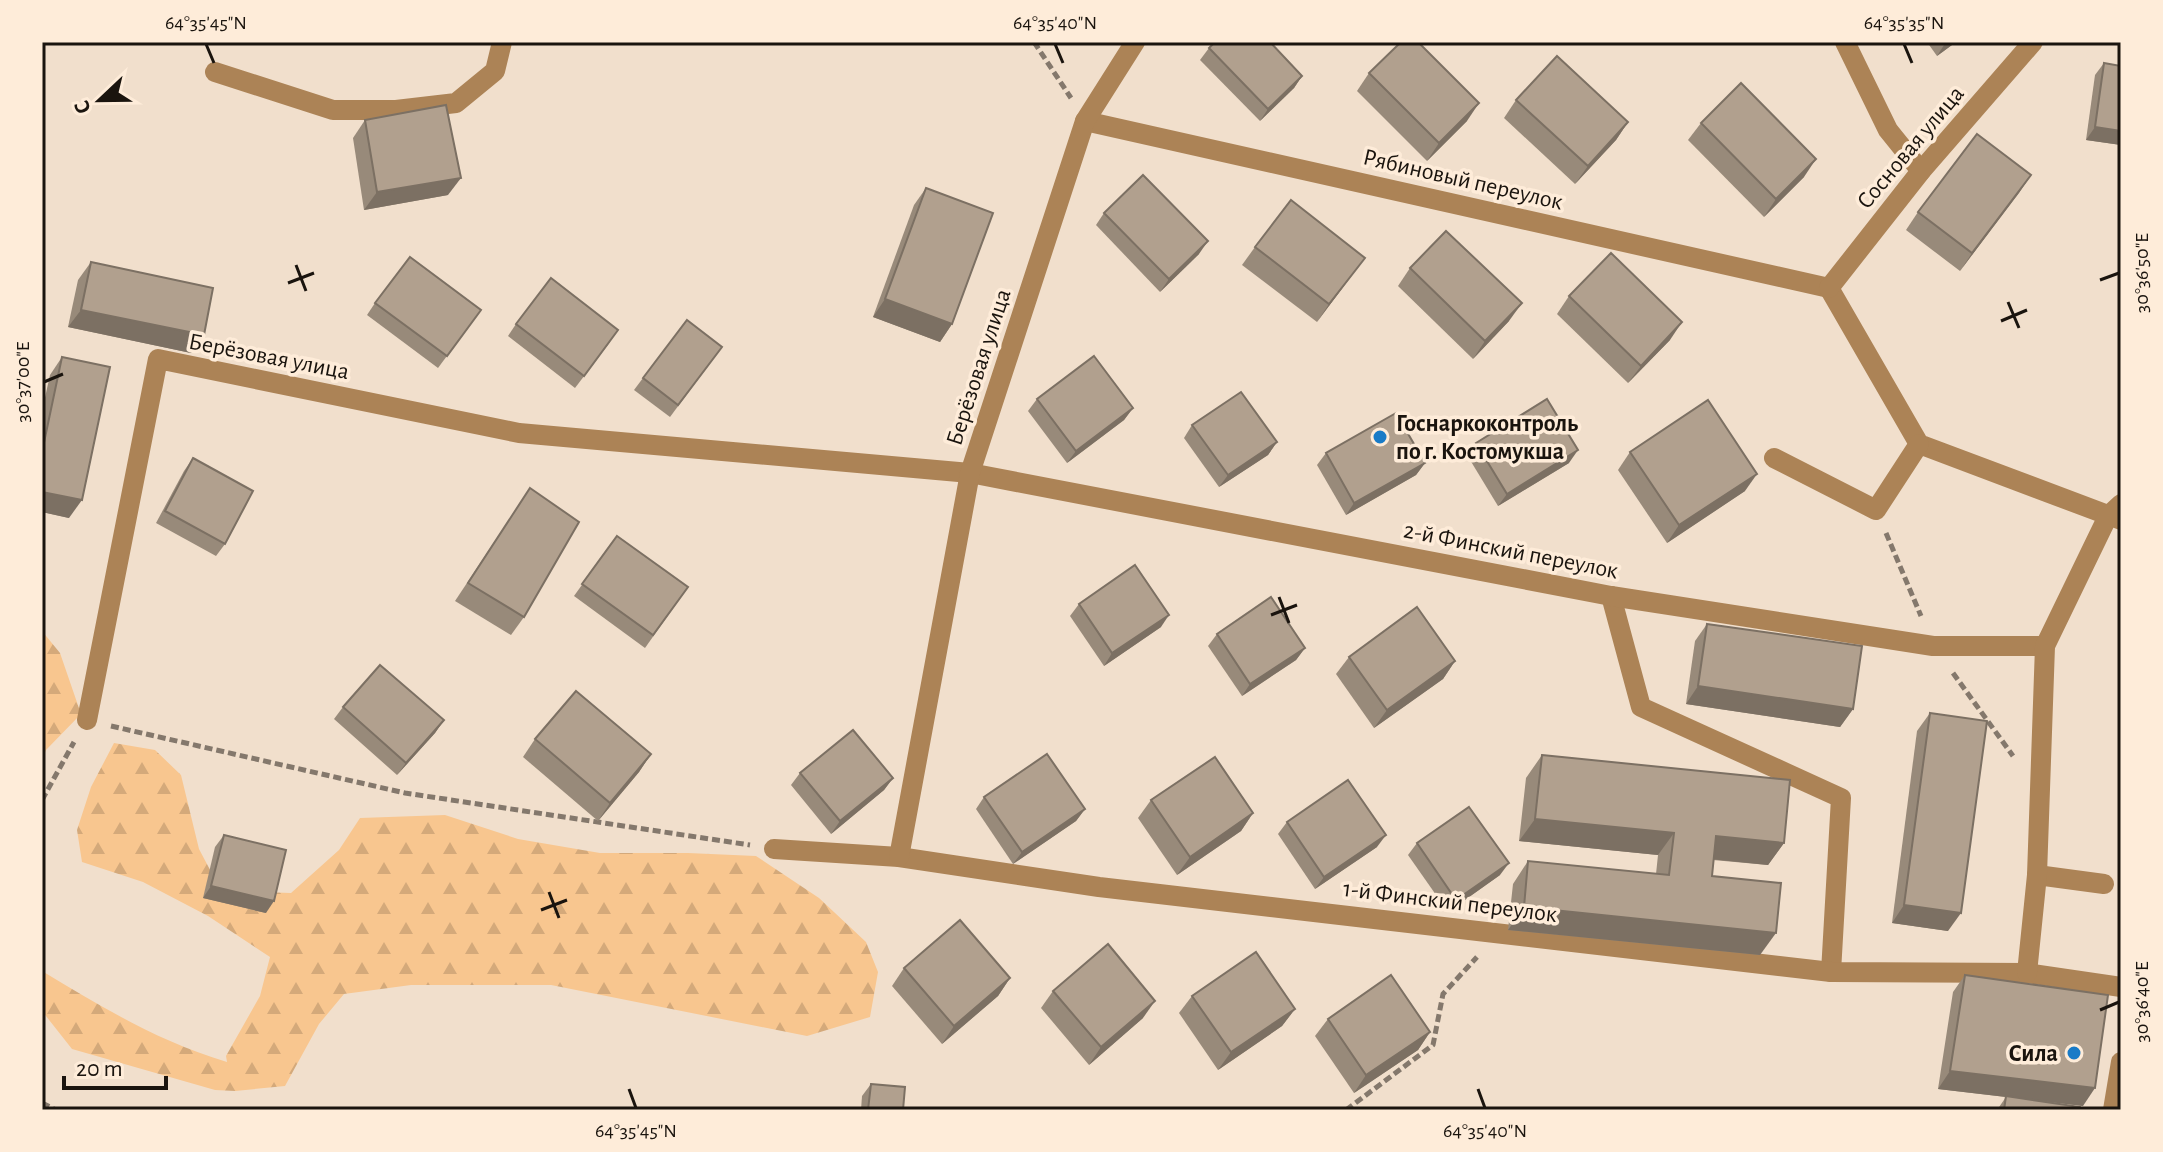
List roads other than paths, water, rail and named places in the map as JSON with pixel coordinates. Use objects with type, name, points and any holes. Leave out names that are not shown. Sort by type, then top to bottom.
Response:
[{"type":"street","points":[[215,72],[333,110],[396,110],[456,103],[495,71],[502,42]]},
{"type":"street","name":"Берёзовая улица","points":[[87,720],[158,359],[519,433],[970,473],[1085,121],[1135,42]]},
{"type":"street","points":[[1845,42],[1888,130],[1921,171]]},
{"type":"street","name":"Сосновая улица","points":[[1829,288],[1921,171],[2033,42]]},
{"type":"street","name":"Рябиновый переулок","points":[[1085,121],[1829,288]]},
{"type":"street","points":[[1829,288],[1919,444],[2117,513],[2045,646],[2037,875],[2027,973]]},
{"type":"street","points":[[1774,458],[1876,510],[1919,444]]},
{"type":"street","points":[[899,857],[970,473]]},
{"type":"street","name":"2-й Финский переулок","points":[[970,473],[1611,596],[1933,646],[2045,646]]},
{"type":"street","points":[[1611,596],[1641,707],[1841,798],[1831,972]]},
{"type":"street","name":"1-й Финский переулок","points":[[774,849],[899,857],[1099,887],[1831,972],[2027,973],[2121,987]]},
{"type":"street","points":[[2037,875],[2104,884]]},
{"type":"street","points":[[2113,1110],[2121,1062]]},
{"type":"place","name":"Госнаркоконтроль по г. Костомукша","points":[[1380,437]]},
{"type":"place","name":"Сила","points":[[2074,1053]]}]
